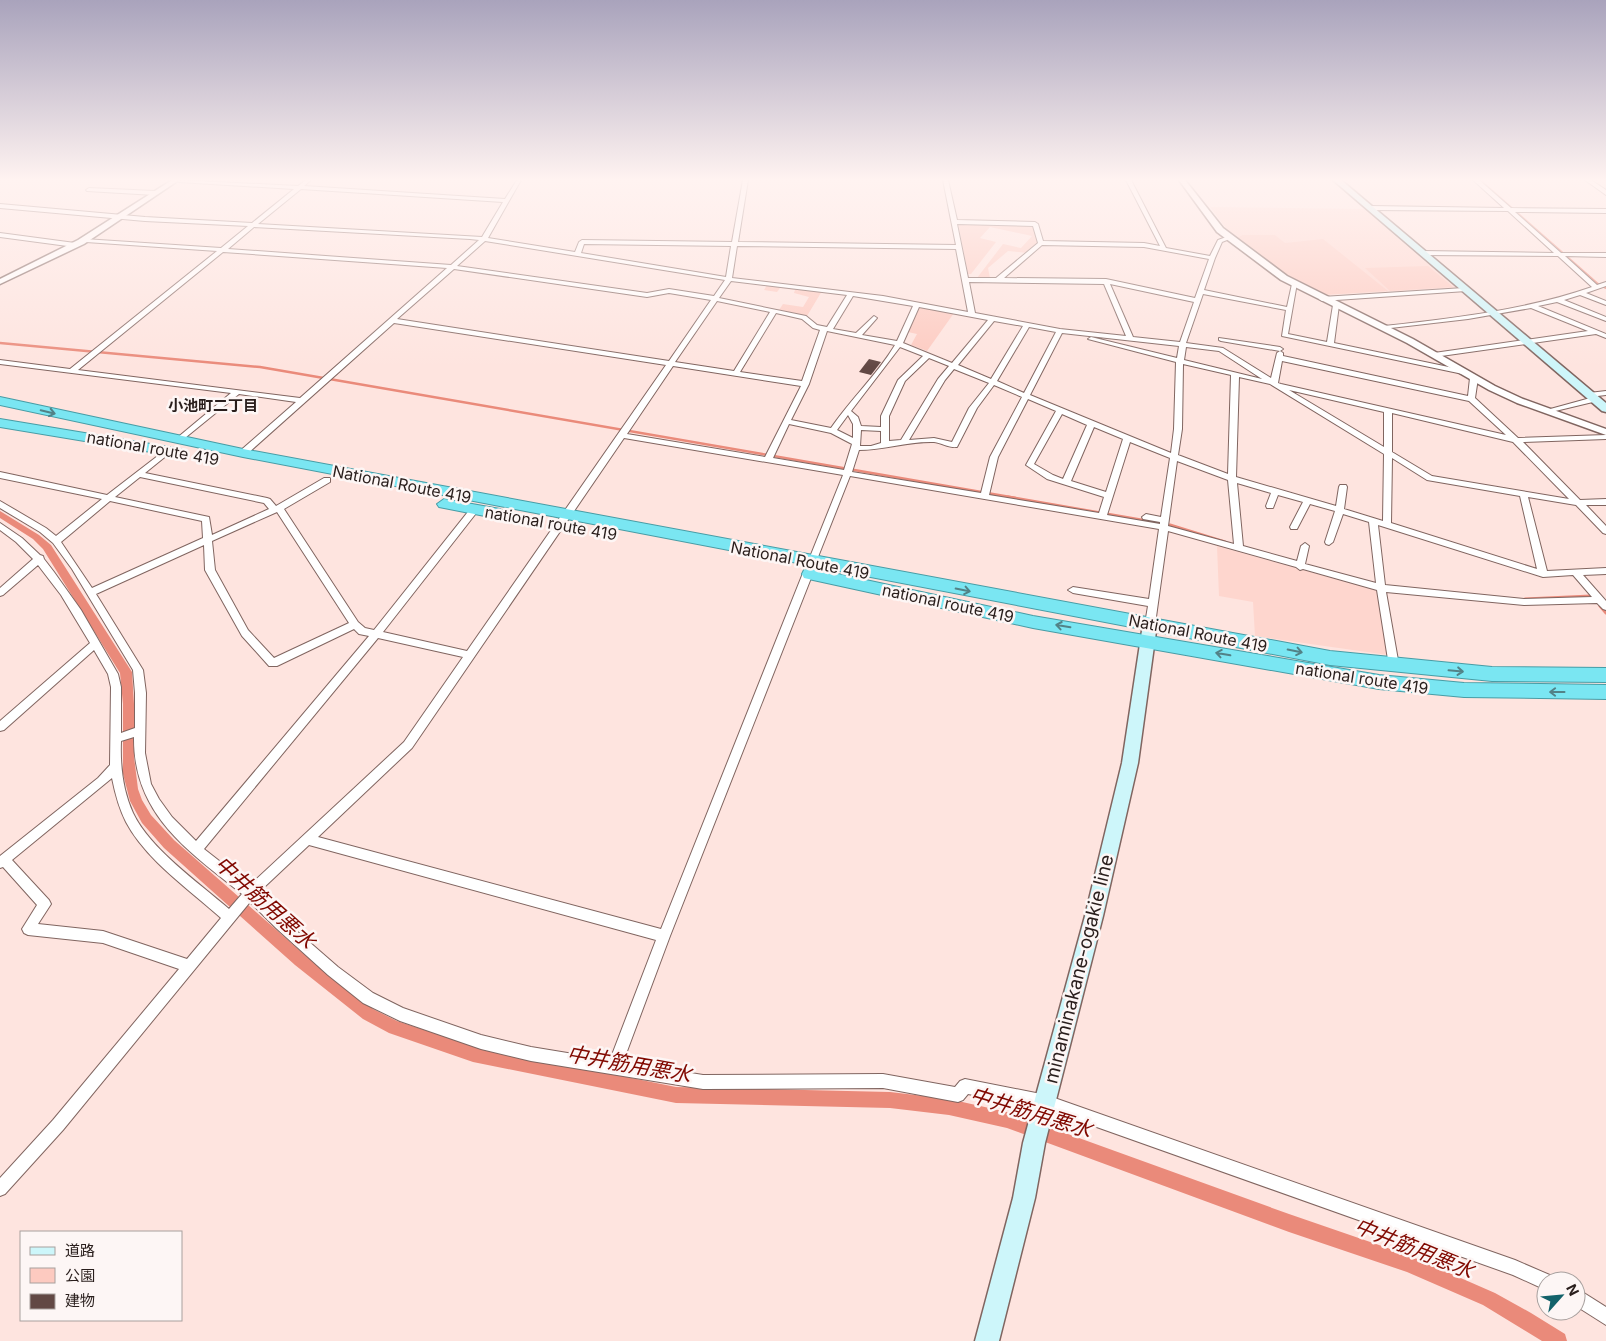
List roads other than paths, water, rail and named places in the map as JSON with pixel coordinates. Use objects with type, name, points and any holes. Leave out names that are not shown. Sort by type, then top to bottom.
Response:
[{"type":"highway","name":"National Route 419","points":[[0,401],[174,445],[243,453],[563,519]]},
{"type":"highway","name":"national route 419","points":[[0,423],[174,445],[328,480],[474,510],[563,519],[712,552],[810,568],[1033,622],[1149,632],[1379,682],[1434,689],[1490,692],[1606,692]]},
{"type":"highway","name":"National Route 419","points":[[1149,632],[1394,666],[1492,674],[1606,675]]},
{"type":"main road","points":[[1410,243],[1606,409]]},
{"type":"main road","name":"minaminakane-ogakie line","points":[[987,1341],[1024,1198],[1034,1143],[1094,916],[1130,763],[1149,632]]},
{"type":"street","points":[[57,243],[75,245]]},
{"type":"street","points":[[2,280],[80,243]]},
{"type":"street","points":[[121,243],[453,267],[647,294],[669,291],[715,298],[804,317],[815,327],[899,344],[954,365],[1174,458],[1275,492],[1387,524],[1543,574],[1606,571]]},
{"type":"street","points":[[72,371],[231,243]]},
{"type":"street","points":[[243,453],[394,321],[480,243]]},
{"type":"street","points":[[508,243],[1221,349],[1274,384],[1430,478],[1524,493],[1606,502]]},
{"type":"street","points":[[578,253],[582,243]]},
{"type":"street","points":[[626,243],[960,246]]},
{"type":"street","points":[[959,243],[971,312]]},
{"type":"street","points":[[998,280],[1041,243],[1144,244],[1212,258]]},
{"type":"street","points":[[1161,243],[1164,249]]},
{"type":"street","points":[[1149,632],[1178,429],[1180,362],[1183,343],[1200,291],[1219,243]]},
{"type":"street","points":[[1235,243],[1294,284],[1384,328],[1462,372],[1547,411],[1606,432]]},
{"type":"street","points":[[1549,243],[1600,285]]},
{"type":"street","points":[[1555,243],[1572,256],[1600,285]]},
{"type":"street","points":[[0,1189],[58,1125],[228,916],[306,839],[401,753],[729,277],[735,244]]},
{"type":"street","points":[[1422,253],[1606,257]]},
{"type":"street","points":[[729,277],[843,288],[971,312],[1060,331],[1180,362],[1516,440],[1606,437]]},
{"type":"street","points":[[966,280],[1106,281],[1198,301]]},
{"type":"street","points":[[1106,281],[1129,336]]},
{"type":"street","points":[[1274,384],[1294,284]]},
{"type":"street","points":[[1384,328],[1530,305],[1580,293],[1600,285]]},
{"type":"street","points":[[1489,311],[1600,285]]},
{"type":"street","points":[[1322,298],[1464,290]]},
{"type":"street","points":[[1200,291],[1289,309]]},
{"type":"street","points":[[1580,293],[1606,303]]},
{"type":"street","points":[[769,457],[805,384],[827,330],[850,294]]},
{"type":"street","points":[[1556,299],[1606,319]]},
{"type":"street","points":[[833,431],[846,411],[899,344],[917,305]]},
{"type":"street","points":[[1330,344],[1336,305]]},
{"type":"street","points":[[1530,305],[1606,336]]},
{"type":"street","points":[[736,373],[774,311]]},
{"type":"street","points":[[858,335],[874,318]]},
{"type":"street","points":[[904,442],[933,393],[992,318]]},
{"type":"street","points":[[394,321],[805,384]]},
{"type":"street","points":[[787,421],[833,431],[856,445],[872,448],[885,444],[934,440],[954,445],[973,408],[993,382],[1028,324]]},
{"type":"street","points":[[1060,331],[1129,336]]},
{"type":"street","points":[[986,493],[994,457],[1060,331]]},
{"type":"street","points":[[1434,355],[1597,332]]},
{"type":"street","points":[[1284,335],[1462,372]]},
{"type":"street","points":[[1222,339],[1280,349]]},
{"type":"street","points":[[885,444],[885,416],[902,380],[928,355]]},
{"type":"street","points":[[1280,358],[1471,399],[1516,440],[1606,532]]},
{"type":"street","points":[[0,362],[302,401]]},
{"type":"street","points":[[1235,375],[1232,478],[1238,546]]},
{"type":"street","points":[[1471,399],[1474,378]]},
{"type":"street","points":[[56,541],[237,392]]},
{"type":"street","points":[[1547,411],[1606,393]]},
{"type":"street","points":[[1060,410],[1030,465],[1050,477],[1107,495]]},
{"type":"street","points":[[615,1066],[664,936],[848,470],[856,445],[857,420],[854,414],[846,411]]},
{"type":"street","points":[[1387,524],[1388,411]]},
{"type":"street","points":[[1066,482],[1092,423]]},
{"type":"street","points":[[857,428],[885,429]]},
{"type":"street","points":[[623,432],[1164,524],[1381,588],[1524,602],[1603,604]]},
{"type":"street","points":[[1102,513],[1127,438]]},
{"type":"street","points":[[138,474],[267,501],[276,509],[355,624],[362,631],[469,655]]},
{"type":"street","points":[[0,476],[206,519],[210,570],[245,633],[273,663],[355,624]]},
{"type":"street","points":[[91,592],[276,509],[328,480]]},
{"type":"street","points":[[1328,542],[1340,510],[1343,488]]},
{"type":"street","points":[[1270,506],[1275,492]]},
{"type":"street","points":[[1524,493],[1543,574]]},
{"type":"street","points":[[1576,500],[1606,497]]},
{"type":"street","points":[[1294,527],[1308,500]]},
{"type":"street","points":[[0,504],[56,541],[91,592],[138,670],[141,684],[141,766],[149,794],[164,815],[197,849],[250,893],[280,924],[333,971],[368,998],[400,1014],[481,1042],[531,1054],[615,1066],[703,1082],[883,1081],[958,1095],[965,1086],[1044,1108],[1515,1268],[1536,1277]]},
{"type":"street","points":[[197,849],[376,634],[474,510]]},
{"type":"street","points":[[1373,520],[1381,588],[1394,666]]},
{"type":"street","points":[[0,526],[18,537],[56,577],[113,674],[116,688],[115,767],[122,795],[133,824],[155,849],[228,916]]},
{"type":"street","points":[[1301,564],[1305,546]]},
{"type":"street","points":[[0,593],[40,558]]},
{"type":"street","points":[[1575,572],[1603,604]]},
{"type":"street","points":[[1073,590],[1152,603]]},
{"type":"street","points":[[0,727],[95,644]]},
{"type":"street","points":[[116,739],[141,730]]},
{"type":"street","points":[[115,767],[102,781],[2,862],[45,904],[28,929],[103,937],[189,966]]},
{"type":"street","points":[[306,839],[664,936]]},
{"type":"street","points":[[1586,1303],[1606,1317]]},
{"type":"waterway","points":[[1551,243],[1598,284],[1606,288]]},
{"type":"waterway","points":[[0,343],[260,367],[1016,498]]},
{"type":"waterway","points":[[1008,497],[1159,523]]},
{"type":"waterway","name":"中井筋用悪水","points":[[0,514],[36,537],[47,547],[126,672],[128,687],[129,774],[136,801],[151,824],[169,844],[300,960],[368,1014],[394,1028],[473,1054],[676,1095],[890,1100],[949,1107],[1007,1120],[1289,1223],[1408,1264],[1489,1299],[1525,1319],[1558,1341]]},
{"type":"waterway","points":[[1170,525],[1225,542]]},
{"type":"waterway","points":[[1525,599],[1591,596]]},
{"type":"waterway","points":[[1600,606],[1606,613]]},
{"type":"district","name":"小池町二丁目","points":[[213,405]]}]
